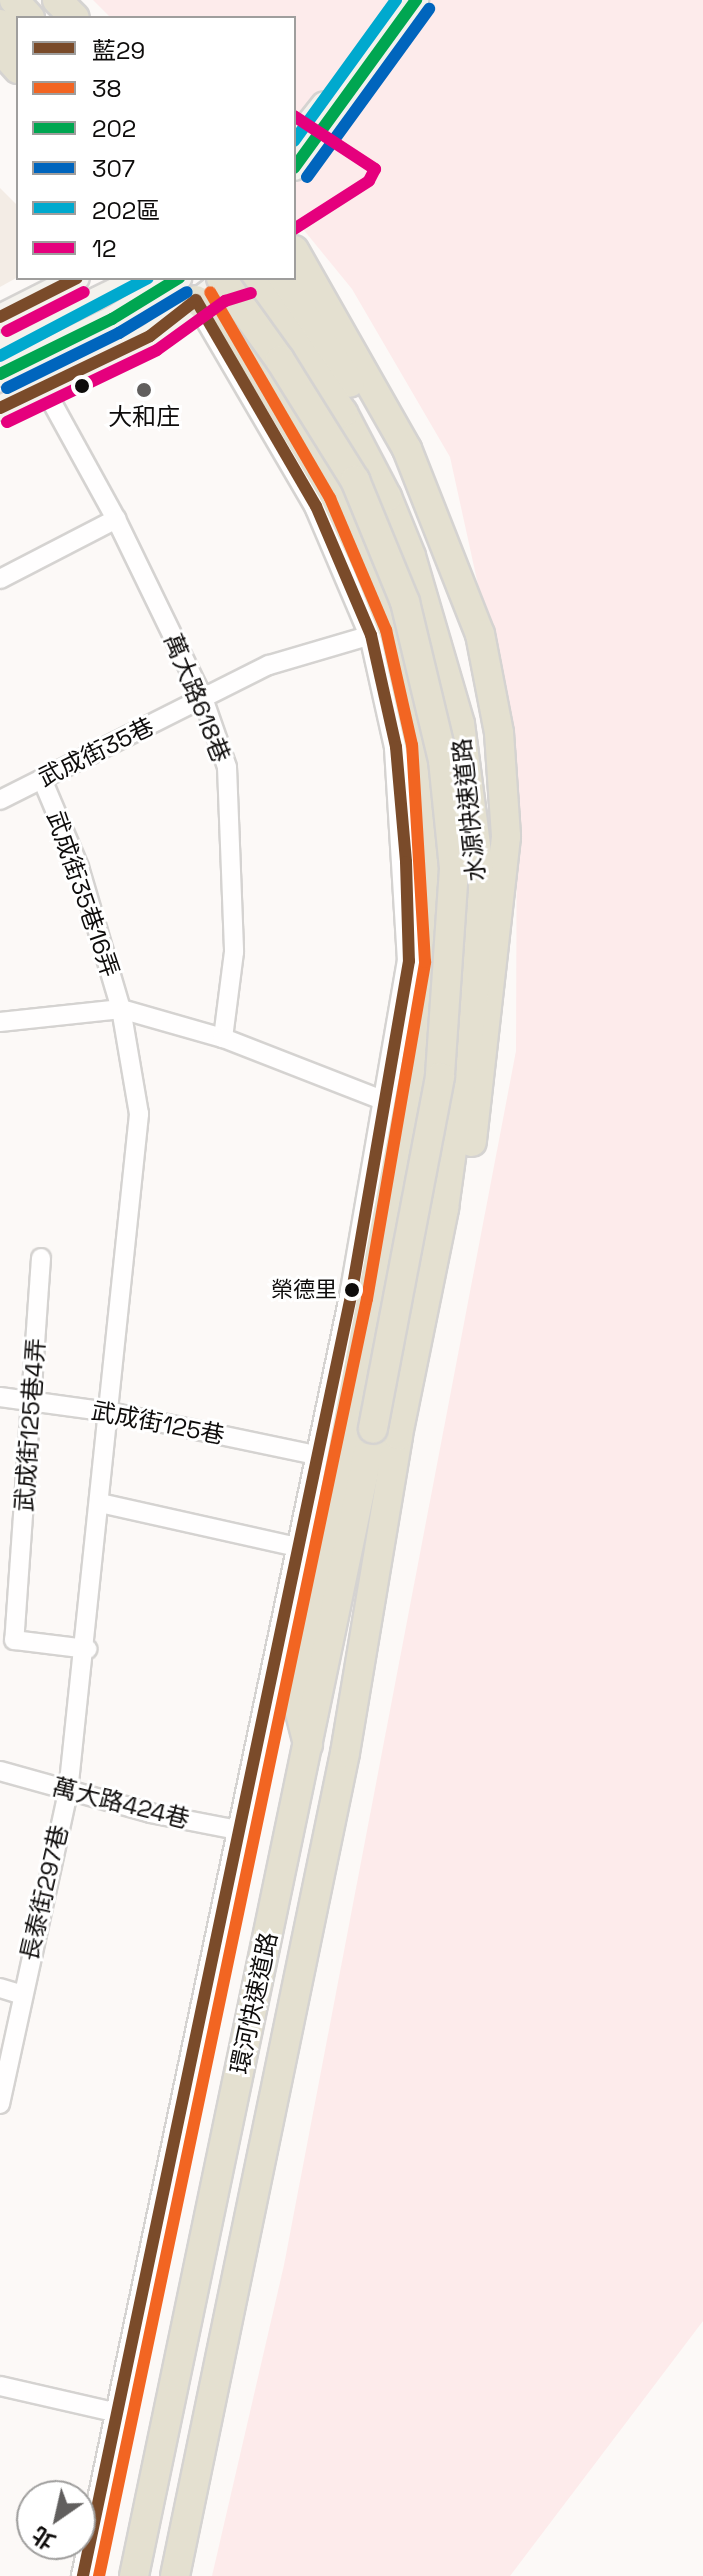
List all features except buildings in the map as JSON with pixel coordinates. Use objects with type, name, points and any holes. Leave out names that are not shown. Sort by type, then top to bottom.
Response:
[{"type":"highway","points":[[14,0],[28,16]]},
{"type":"highway","points":[[57,0],[73,16]]},
{"type":"highway","points":[[0,24],[16,42]]},
{"type":"highway","points":[[0,49],[16,67]]},
{"type":"highway","points":[[296,254],[407,449],[480,634],[499,733],[506,837],[478,1111],[360,1708],[345,1753]]},
{"type":"highway","name":"水源快速道路","points":[[222,280],[320,419],[373,519],[422,660],[445,775],[454,869],[440,1077],[386,1432]]},
{"type":"highway","name":"水源快速道路","points":[[249,280],[343,413],[387,497],[411,556],[460,724],[479,868],[474,993],[444,1208],[386,1432]]},
{"type":"highway","points":[[279,280],[380,432],[462,639],[489,777],[479,868]]},
{"type":"highway","points":[[184,285],[223,320],[259,369],[333,493],[365,561],[394,633],[420,748],[434,865],[433,973],[296,1697],[308,1744]]},
{"type":"highway","name":"環河快速道路","points":[[175,2576],[345,1753],[386,1432]]},
{"type":"highway","name":"環河快速道路","points":[[134,2576],[308,1744],[386,1432]]},
{"type":"main road","points":[[296,139],[396,0]]},
{"type":"main road","points":[[296,165],[416,0]]},
{"type":"main road","points":[[0,317],[73,280]]},
{"type":"main road","points":[[0,347],[139,280]]},
{"type":"main road","points":[[145,280],[162,302],[150,336]]},
{"type":"main road","points":[[0,374],[184,285],[218,286],[240,280]]},
{"type":"main road","points":[[0,408],[150,336],[184,285]]},
{"type":"street","points":[[83,2576],[243,1831],[387,1102],[409,961],[406,862],[396,747],[371,635],[316,506],[184,285]]},
{"type":"street","name":"萬大路618巷","points":[[44,388],[116,519],[203,698],[227,767],[233,825],[234,952],[223,1038]]},
{"type":"street","points":[[0,579],[116,519]]},
{"type":"street","name":"武成街35巷","points":[[0,800],[269,665],[371,635]]},
{"type":"street","name":"武成街35巷16弄","points":[[42,779],[79,867],[121,1009],[139,1114],[110,1412]]},
{"type":"street","points":[[0,1022],[121,1009],[223,1038],[387,1102]]},
{"type":"street","name":"武成街125巷4弄","points":[[41,1258],[14,1640],[87,1649]]},
{"type":"street","name":"武成街125巷","points":[[0,1397],[110,1412],[316,1455]]},
{"type":"street","name":"長泰街297巷","points":[[0,2104],[20,1994],[68,1792],[87,1649],[110,1412]]},
{"type":"street","points":[[100,1503],[297,1547]]},
{"type":"street","name":"萬大路424巷","points":[[0,1771],[68,1792],[243,1831]]},
{"type":"street","points":[[0,1988],[20,1994]]},
{"type":"street","points":[[0,2386],[118,2413]]},
{"type":"shaded area","points":[[93,0],[703,0],[703,2321],[510,2576],[212,2576],[284,2265],[516,1051],[517,763],[450,457],[352,289],[296,220],[296,16],[109,16]]},
{"type":"shaded area","points":[[0,188],[16,204],[16,278],[0,287]]},
{"type":"transit line","name":"202區","points":[[296,138],[396,0]]},
{"type":"transit line","name":"202","points":[[296,165],[416,0]]},
{"type":"transit line","name":"307","points":[[307,177],[429,9]]},
{"type":"transit line","name":"12","points":[[296,117],[375,169],[369,181],[296,228]]},
{"type":"transit line","name":"藍29","points":[[0,317],[73,280]]},
{"type":"transit line","name":"202區","points":[[0,356],[144,280]]},
{"type":"transit line","name":"202","points":[[0,374],[112,319],[176,280]]},
{"type":"transit line","name":"12","points":[[7,331],[84,292]]},
{"type":"transit line","name":"307","points":[[7,388],[119,333],[187,292]]},
{"type":"transit line","name":"38","points":[[99,2576],[367,1299],[425,962],[412,745],[386,630],[330,498],[210,292]]},
{"type":"transit line","name":"12","points":[[7,422],[157,350],[225,301],[251,293]]},
{"type":"transit line","name":"藍29","points":[[0,408],[150,336],[196,300],[316,506],[371,635],[396,747],[406,862],[409,961],[351,1296],[83,2576]]},
{"type":"place","name":"大和庄","points":[[144,390]]},
{"type":"place","name":"榮德里","points":[[352,1290]]}]
